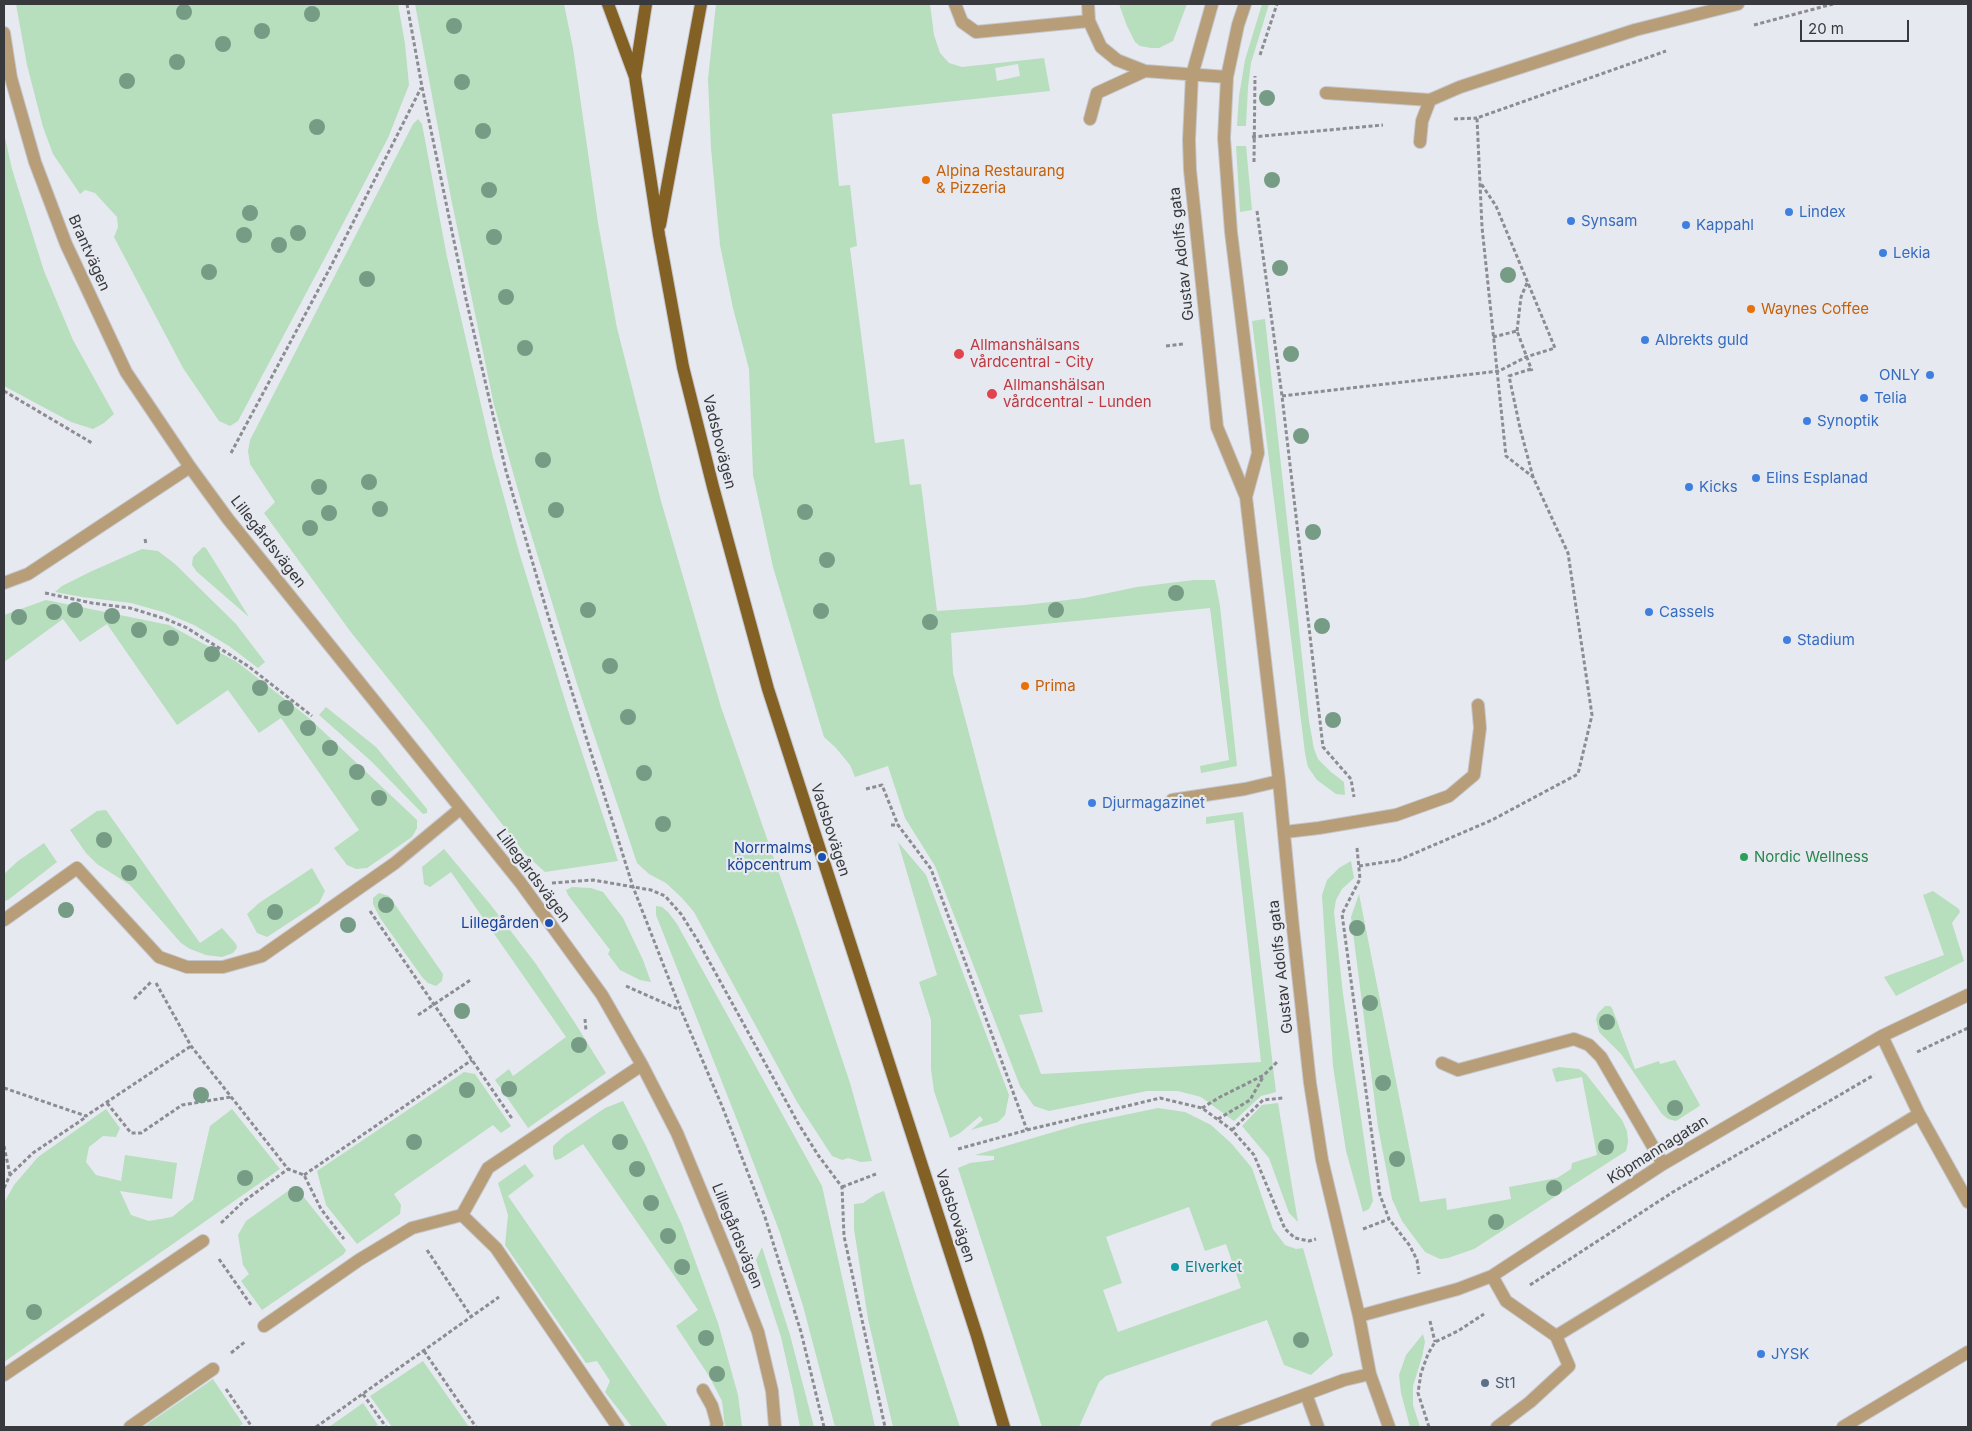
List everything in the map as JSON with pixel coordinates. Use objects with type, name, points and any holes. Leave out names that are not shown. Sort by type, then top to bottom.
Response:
[{"type":"main road","name":"Vadsbovägen","points":[[608,4],[635,77],[659,235],[683,367],[713,487],[768,689],[974,1326],[1004,1427]]},
{"type":"main road","name":"Vadsbovägen","points":[[635,77],[646,4]]},
{"type":"main road","name":"Vadsbovägen","points":[[659,235],[702,4]]},
{"type":"street","points":[[955,4],[962,22],[976,32],[1089,21]]},
{"type":"street","points":[[1088,4],[1089,21],[1101,47],[1117,60],[1145,71],[1227,76]]},
{"type":"street","name":"Gustav Adolfs gata","points":[[1212,4],[1192,75],[1189,140],[1190,170],[1217,427],[1246,497],[1285,832],[1293,928],[1310,1082],[1322,1160],[1359,1316],[1370,1374],[1389,1427]]},
{"type":"street","name":"Gustav Adolfs gata","points":[[1246,4],[1238,25],[1227,76],[1224,138],[1231,232],[1258,453],[1246,497]]},
{"type":"street","points":[[1326,93],[1430,100],[1460,87],[1562,52],[1635,30],[1738,4]]},
{"type":"street","name":"Brantvägen","points":[[4,33],[11,78],[35,162],[66,244],[126,372],[190,467]]},
{"type":"street","points":[[1090,119],[1097,92],[1145,71]]},
{"type":"street","points":[[1420,142],[1422,121],[1430,100]]},
{"type":"street","points":[[4,583],[28,574],[190,467]]},
{"type":"street","name":"Lillegårdsvägen","points":[[190,467],[228,519],[520,882],[602,995],[677,1133],[733,1268],[758,1332],[772,1391],[775,1427]]},
{"type":"street","points":[[1285,832],[1328,827],[1396,815],[1449,796],[1474,775],[1480,728],[1478,705]]},
{"type":"street","points":[[1172,800],[1245,789],[1279,781]]},
{"type":"street","points":[[4,920],[77,868],[159,957],[187,967],[223,967],[262,956],[395,863],[460,809]]},
{"type":"street","name":"Köpmannagatan","points":[[1359,1316],[1458,1289],[1492,1276],[1663,1164],[1882,1036],[1968,995]]},
{"type":"street","points":[[1882,1036],[1919,1114],[1968,1202]]},
{"type":"street","points":[[1442,1063],[1458,1070],[1574,1039],[1589,1045],[1601,1057],[1663,1164]]},
{"type":"street","points":[[264,1326],[359,1260],[412,1228],[462,1215],[488,1168],[642,1066]]},
{"type":"street","points":[[1556,1336],[1919,1114]]},
{"type":"street","points":[[462,1215],[496,1248],[618,1427]]},
{"type":"street","points":[[4,1375],[203,1241]]},
{"type":"street","points":[[1492,1276],[1506,1300],[1556,1336],[1569,1366],[1530,1402],[1497,1427]]},
{"type":"street","points":[[1843,1427],[1968,1352]]},
{"type":"street","points":[[130,1427],[213,1369]]},
{"type":"street","points":[[1217,1427],[1344,1380],[1370,1374]]},
{"type":"street","points":[[703,1390],[712,1406],[717,1424],[716,1427]]},
{"type":"street","points":[[1306,1394],[1318,1427]]},
{"type":"path","points":[[407,4],[422,87],[466,299],[506,471],[550,621],[633,887],[680,1010],[722,1106],[765,1217],[801,1332],[824,1427]]},
{"type":"path","points":[[1259,59],[1277,4]]},
{"type":"path","points":[[1751,26],[1833,4]]},
{"type":"path","points":[[1244,137],[1477,118],[1669,50]]},
{"type":"path","points":[[1254,163],[1253,137],[1256,68]]},
{"type":"path","points":[[232,453],[330,268],[422,87]]},
{"type":"path","points":[[1477,118],[1482,227],[1506,456],[1533,478]]},
{"type":"path","points":[[1282,396],[1498,371],[1526,357],[1555,348],[1496,206],[1480,182]]},
{"type":"path","points":[[1257,210],[1282,396],[1323,748],[1350,779],[1354,795]]},
{"type":"path","points":[[1359,866],[1399,860],[1492,820],[1578,774],[1592,715],[1568,553],[1533,478],[1509,376],[1531,370],[1517,331],[1521,297],[1528,282]]},
{"type":"path","points":[[1494,337],[1517,331]]},
{"type":"path","points":[[1166,346],[1184,344]]},
{"type":"path","points":[[4,391],[92,443]]},
{"type":"path","points":[[145,539],[146,544]]},
{"type":"path","points":[[44,593],[92,603],[130,608],[166,619],[187,628],[243,662],[312,716]]},
{"type":"path","points":[[866,789],[882,785],[898,825],[931,869],[1027,1130]]},
{"type":"path","points":[[891,825],[898,825]]},
{"type":"path","points":[[1358,859],[1360,879],[1342,914],[1380,1195],[1389,1219],[1410,1246],[1417,1260],[1417,1268]]},
{"type":"path","points":[[548,883],[592,880],[651,890],[665,896],[681,914],[698,941],[798,1123],[818,1155],[842,1187],[844,1236],[885,1427]]},
{"type":"path","points":[[355,890],[528,1141]]},
{"type":"path","points":[[154,979],[191,1046],[288,1169],[304,1175],[321,1209],[359,1260]]},
{"type":"path","points":[[418,1015],[472,979]]},
{"type":"path","points":[[622,984],[680,1010]]},
{"type":"path","points":[[1435,1342],[1458,1331],[1673,1192],[1895,1062],[1968,1028]]},
{"type":"path","points":[[4,1188],[10,1175],[33,1152],[191,1046]]},
{"type":"path","points":[[304,1175],[472,1060]]},
{"type":"path","points":[[1218,1119],[1250,1100],[1264,1076],[1278,1061]]},
{"type":"path","points":[[1202,1108],[1220,1097],[1264,1076]]},
{"type":"path","points":[[4,1088],[86,1116]]},
{"type":"path","points":[[106,1103],[131,1133],[140,1133],[182,1105],[231,1097]]},
{"type":"path","points":[[958,1149],[1027,1130],[1160,1098],[1202,1108],[1232,1130],[1254,1155],[1285,1229],[1295,1238],[1314,1240]]},
{"type":"path","points":[[1232,1130],[1263,1100],[1283,1098]]},
{"type":"path","points":[[1250,1100],[1255,1108]]},
{"type":"path","points":[[4,1146],[10,1175]]},
{"type":"path","points":[[246,1427],[251,1426],[213,1369],[264,1326],[224,1266],[203,1241],[243,1202],[288,1169]]},
{"type":"path","points":[[842,1187],[876,1174]]},
{"type":"path","points":[[1371,1228],[1389,1219]]},
{"type":"path","points":[[412,1228],[471,1316]]},
{"type":"path","points":[[316,1427],[519,1283]]},
{"type":"path","points":[[1429,1427],[1418,1393],[1421,1373],[1435,1342],[1431,1326]]},
{"type":"path","points":[[424,1351],[476,1427]]},
{"type":"path","points":[[363,1394],[386,1427]]},
{"type":"green space","points":[[16,4],[398,4],[405,44],[409,85],[388,138],[238,421],[230,426],[219,421],[183,368],[114,237],[118,227],[117,217],[95,193],[85,190],[80,194],[53,154],[43,127],[27,65]]},
{"type":"green space","points":[[415,4],[564,4],[573,48],[598,223],[617,328],[661,501],[721,707],[850,1083],[872,1161],[861,1162],[848,1158],[842,1160],[832,1156],[797,1102],[694,912],[666,883],[649,874],[637,863],[578,687],[523,508],[494,405],[451,198]]},
{"type":"green space","points":[[716,4],[930,4],[934,35],[940,53],[949,63],[962,67],[1044,58],[1050,91],[832,114],[839,186],[850,185],[857,246],[850,248],[875,443],[904,439],[910,485],[921,484],[937,611],[1025,605],[1084,598],[1137,587],[1194,580],[1215,580],[1220,606],[1237,766],[1201,773],[1200,766],[1229,760],[1210,608],[951,633],[953,673],[1043,1012],[1019,1015],[1041,1074],[1261,1062],[1234,820],[1206,824],[1206,817],[1243,812],[1276,1092],[1261,1096],[1234,1121],[1201,1097],[1178,1091],[1147,1091],[1049,1111],[1034,1106],[1020,1086],[935,866],[905,818],[888,766],[855,777],[850,765],[824,737],[773,567],[753,475],[749,369],[733,308],[720,245],[711,148],[708,79]],"holes":[[[1018,64],[1020,76],[997,81],[995,68]]]},
{"type":"green space","points":[[1119,4],[1187,4],[1173,41],[1159,48],[1151,48],[1140,46],[1135,42]]},
{"type":"green space","points":[[1262,4],[1269,4],[1251,63],[1246,126],[1237,126],[1239,96],[1245,60]]},
{"type":"green space","points":[[418,119],[422,124],[447,257],[493,457],[519,552],[568,710],[618,861],[545,872],[526,855],[350,631],[264,513],[275,502],[250,464],[248,451],[250,440],[413,124]]},
{"type":"green space","points":[[4,133],[12,169],[44,271],[73,340],[114,414],[104,423],[93,429],[71,422],[4,386]]},
{"type":"green space","points":[[1236,146],[1246,146],[1252,210],[1240,212]]},
{"type":"green space","points":[[1265,319],[1309,721],[1314,749],[1318,759],[1344,782],[1345,795],[1336,794],[1317,780],[1308,767],[1305,753],[1252,321]]},
{"type":"green space","points":[[203,547],[206,548],[249,617],[197,572],[192,565],[193,557]]},
{"type":"green space","points":[[142,549],[158,551],[175,564],[236,624],[265,662],[258,668],[229,646],[194,625],[163,612],[131,603],[55,592],[62,586],[92,571]]},
{"type":"green space","points":[[46,600],[169,625],[237,662],[309,718],[417,820],[417,828],[412,837],[367,868],[356,869],[347,865],[334,848],[359,830],[281,718],[259,733],[228,690],[177,725],[107,624],[80,642],[63,619],[4,662],[4,615]]},
{"type":"green space","points":[[326,707],[376,747],[427,809],[427,813],[423,814],[371,761],[319,715]]},
{"type":"green space","points":[[106,810],[200,943],[222,928],[236,944],[237,948],[233,953],[222,957],[206,955],[190,949],[181,943],[130,885],[97,864],[86,853],[70,830],[97,811]]},
{"type":"green space","points":[[898,842],[926,875],[1009,1095],[1005,1115],[998,1122],[971,1130],[983,1120],[980,1116],[960,1133],[950,1138],[934,1091],[931,1069],[931,1020],[919,982],[937,975]]},
{"type":"green space","points":[[44,843],[57,862],[8,900],[4,901],[4,874],[18,861]]},
{"type":"green space","points":[[444,849],[490,904],[536,964],[606,1073],[528,1128],[495,1080],[509,1069],[513,1076],[566,1037],[451,872],[430,887],[424,884],[422,867]]},
{"type":"green space","points":[[1351,861],[1354,878],[1342,889],[1336,900],[1334,912],[1343,994],[1373,1201],[1369,1209],[1363,1212],[1346,1151],[1333,1066],[1322,895],[1327,880],[1339,868]]},
{"type":"green space","points":[[312,868],[325,891],[319,903],[267,937],[257,933],[247,914],[259,903]]},
{"type":"green space","points":[[572,887],[591,888],[603,892],[623,918],[651,982],[640,980],[620,970],[608,954],[610,950],[568,895],[566,890]]},
{"type":"green space","points":[[1933,891],[1959,909],[1960,912],[1952,923],[1964,961],[1896,996],[1884,977],[1944,955],[1923,895]]},
{"type":"green space","points":[[379,893],[389,896],[443,974],[442,981],[436,986],[428,983],[422,977],[380,918],[373,904],[373,898]]},
{"type":"green space","points":[[1359,894],[1420,1202],[1446,1198],[1447,1210],[1511,1199],[1509,1187],[1557,1178],[1571,1169],[1572,1163],[1597,1155],[1582,1077],[1556,1082],[1552,1069],[1559,1067],[1579,1069],[1586,1074],[1622,1120],[1627,1131],[1628,1142],[1626,1151],[1474,1249],[1448,1258],[1440,1259],[1425,1252],[1402,1221],[1392,1199],[1378,1127],[1351,917]]},
{"type":"green space","points":[[656,906],[662,907],[668,912],[677,924],[822,1186],[875,1427],[835,1427],[803,1306],[780,1233],[656,915]]},
{"type":"green space","points":[[1605,1006],[1612,1008],[1635,1069],[1659,1061],[1660,1064],[1675,1060],[1700,1105],[1698,1107],[1676,1121],[1668,1119],[1662,1114],[1621,1054],[1599,1032],[1596,1019],[1598,1013]]},
{"type":"green space","points":[[464,1072],[475,1074],[511,1126],[501,1133],[493,1125],[394,1194],[401,1205],[400,1214],[357,1244],[326,1205],[317,1171]]},
{"type":"green space","points":[[623,1101],[682,1225],[718,1323],[738,1395],[742,1427],[725,1427],[722,1401],[709,1376],[676,1326],[698,1310],[583,1144],[560,1159],[555,1160],[553,1155],[553,1146],[564,1136],[605,1108]]},
{"type":"green space","points":[[1278,1103],[1298,1222],[1289,1213],[1269,1158],[1242,1126],[1262,1105]]},
{"type":"green space","points":[[1158,1108],[1185,1112],[1211,1125],[1232,1144],[1252,1168],[1273,1229],[1285,1245],[1296,1249],[1303,1248],[1333,1355],[1311,1375],[1284,1365],[1267,1320],[1106,1376],[1099,1382],[1079,1427],[1042,1427],[958,1168],[970,1163],[994,1160],[994,1156],[975,1155],[1081,1124]],"holes":[[[1189,1207],[1205,1251],[1226,1244],[1241,1288],[1118,1332],[1103,1290],[1122,1283],[1106,1237]]]},
{"type":"green space","points":[[106,1109],[120,1128],[116,1137],[103,1136],[89,1147],[86,1162],[96,1175],[121,1181],[125,1155],[177,1163],[172,1199],[120,1191],[131,1215],[149,1221],[172,1217],[193,1200],[210,1126],[232,1109],[280,1169],[4,1362],[4,1203],[14,1185],[38,1157]]},
{"type":"green space","points":[[525,1164],[534,1176],[508,1196],[668,1427],[632,1427],[605,1392],[610,1381],[597,1361],[586,1363],[505,1245],[508,1215],[498,1183]]},
{"type":"green space","points":[[295,1186],[346,1250],[344,1254],[262,1310],[241,1281],[249,1274],[243,1265],[238,1235],[246,1221]]},
{"type":"green space","points":[[884,1191],[913,1286],[960,1427],[893,1427],[868,1319],[854,1229],[854,1204],[863,1203]]},
{"type":"green space","points":[[762,1247],[790,1335],[814,1427],[800,1427],[781,1337],[756,1260]]},
{"type":"green space","points":[[1423,1334],[1425,1342],[1413,1386],[1413,1405],[1420,1427],[1410,1427],[1401,1393],[1399,1375],[1406,1355]]},
{"type":"green space","points":[[423,1361],[469,1427],[392,1427],[370,1396]]},
{"type":"green space","points":[[213,1379],[243,1424],[237,1427],[143,1427]]},
{"type":"green space","points":[[363,1403],[378,1425],[373,1427],[329,1427]]},
{"type":"place","name":"Alpina Restaurang & Pizzeria","points":[[926,180]]},
{"type":"place","name":"Lindex","points":[[1789,212]]},
{"type":"place","name":"Synsam","points":[[1571,221]]},
{"type":"place","name":"Kappahl","points":[[1686,225]]},
{"type":"place","name":"Lekia","points":[[1883,253]]},
{"type":"place","name":"Waynes Coffee","points":[[1751,309]]},
{"type":"place","name":"Albrekts guld","points":[[1645,340]]},
{"type":"place","name":"Allmanshälsans vårdcentral - City","points":[[959,354]]},
{"type":"place","name":"ONLY","points":[[1930,375]]},
{"type":"place","name":"Allmanshälsan vårdcentral - Lunden","points":[[992,394]]},
{"type":"place","name":"Telia","points":[[1864,398]]},
{"type":"place","name":"Synoptik","points":[[1807,421]]},
{"type":"place","name":"Elins Esplanad","points":[[1756,478]]},
{"type":"place","name":"Kicks","points":[[1689,487]]},
{"type":"place","name":"Cassels","points":[[1649,612]]},
{"type":"place","name":"Stadium","points":[[1787,640]]},
{"type":"place","name":"Prima","points":[[1025,686]]},
{"type":"place","name":"Djurmagazinet","points":[[1092,803]]},
{"type":"place","name":"Norrmalms köpcentrum","points":[[822,857]]},
{"type":"place","name":"Nordic Wellness","points":[[1744,857]]},
{"type":"place","name":"Lillegården","points":[[549,923]]},
{"type":"place","name":"Elverket","points":[[1175,1267]]},
{"type":"place","name":"JYSK","points":[[1761,1354]]},
{"type":"place","name":"St1","points":[[1485,1383]]}]
